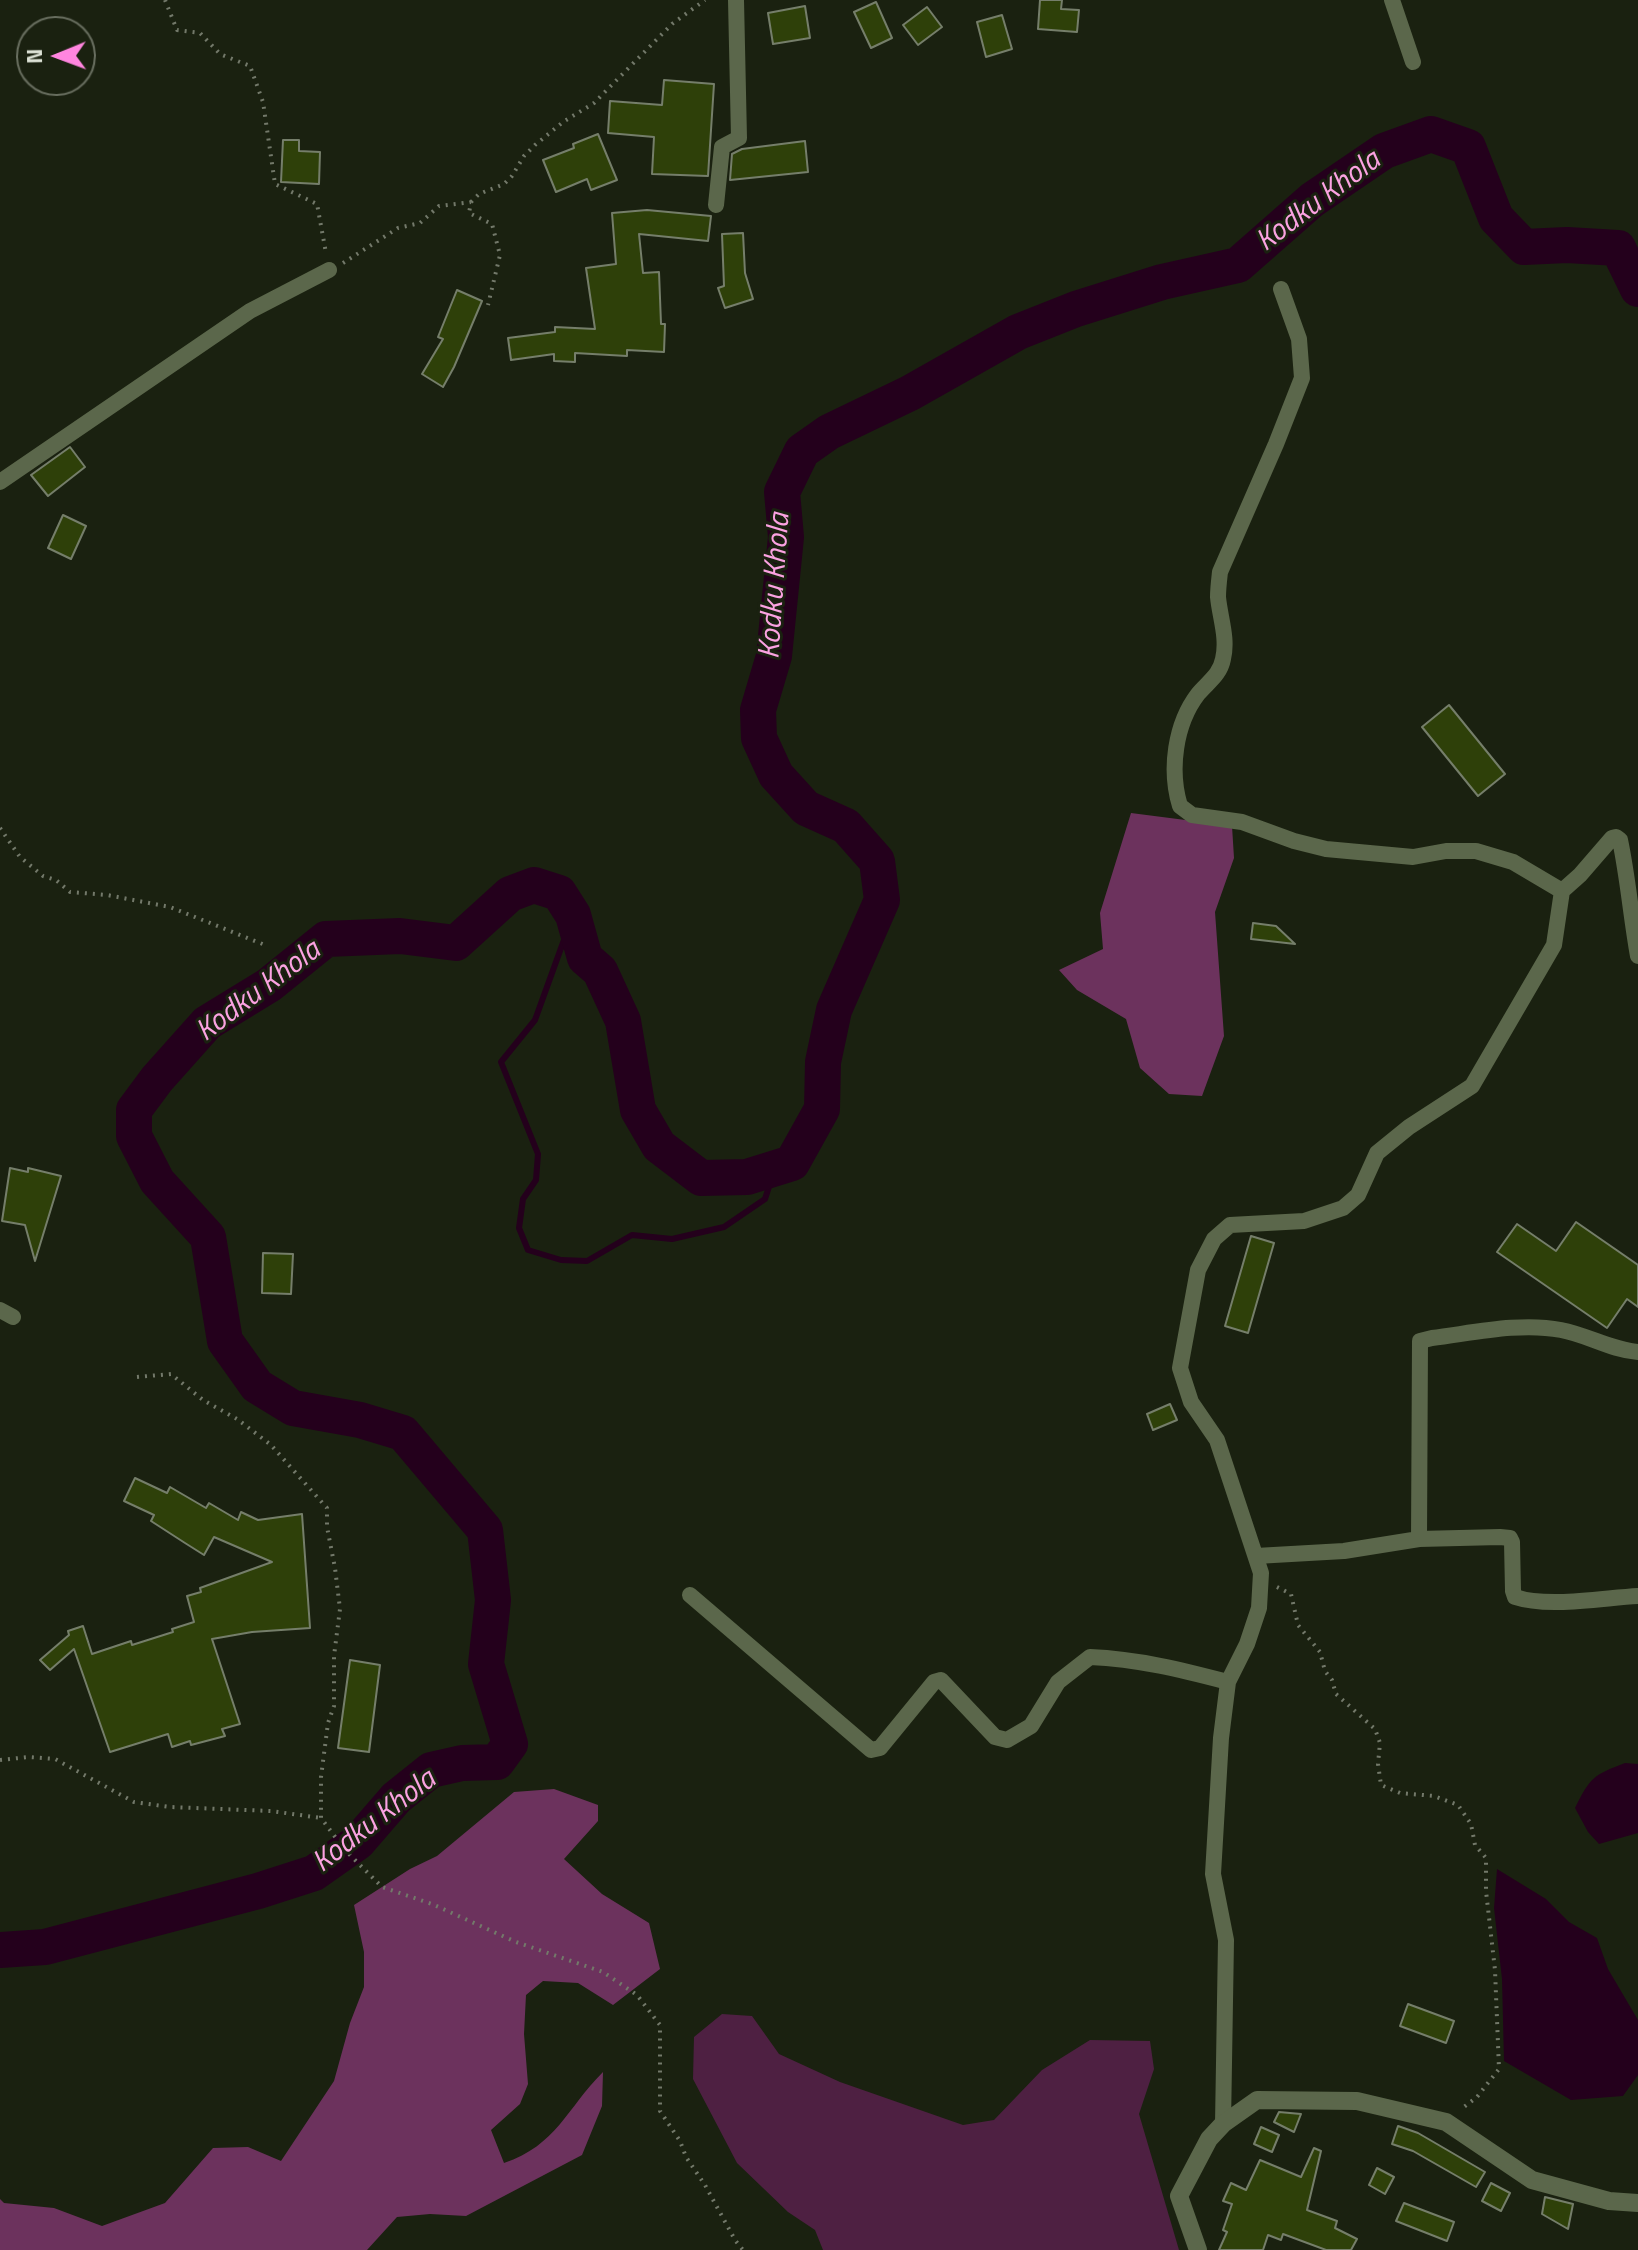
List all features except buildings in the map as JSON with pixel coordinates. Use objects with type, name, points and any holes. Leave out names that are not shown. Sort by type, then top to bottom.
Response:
[{"type":"street","points":[[716,205],[722,147],[739,138],[736,0]]},
{"type":"street","points":[[1392,0],[1413,62]]},
{"type":"street","points":[[0,482],[239,317],[329,270]]},
{"type":"street","points":[[1281,289],[1299,339],[1302,378],[1220,572],[1218,596],[1225,641],[1224,658],[1214,678],[1198,694],[1178,734],[1176,787],[1180,806],[1192,815],[1242,822],[1326,849],[1413,857],[1446,851],[1476,851],[1513,862],[1562,891]]},
{"type":"street","points":[[1223,2124],[1226,1940],[1213,1874],[1221,1738],[1228,1682],[1247,1644],[1259,1608],[1261,1573],[1217,1440],[1191,1402],[1180,1368],[1198,1270],[1214,1239],[1230,1225],[1304,1221],[1343,1208],[1358,1195],[1377,1153],[1409,1127],[1472,1086],[1554,945],[1562,891],[1612,838],[1620,840],[1638,956]]},
{"type":"street","points":[[1419,1539],[1420,1341],[1512,1328],[1560,1329],[1618,1350],[1638,1352]]},
{"type":"street","points":[[1256,1556],[1344,1551],[1419,1539],[1510,1538],[1515,1597],[1527,1601],[1638,1596]]},
{"type":"street","points":[[690,1595],[871,1750],[880,1748],[934,1682],[941,1680],[995,1737],[1007,1740],[1031,1726],[1058,1682],[1090,1657],[1165,1666],[1228,1682]]},
{"type":"street","points":[[1198,2250],[1179,2196],[1209,2139],[1223,2124],[1257,2100],[1357,2101],[1446,2122],[1532,2180],[1609,2201],[1638,2203]]},
{"type":"path","points":[[165,0],[177,30],[200,33],[220,54],[250,66],[263,102],[275,184],[317,204],[329,270],[358,256],[398,228],[420,223],[439,206],[471,202]]},
{"type":"path","points":[[488,305],[500,255],[492,224],[469,213],[471,202],[479,194],[504,184],[535,145],[563,122],[594,103],[672,24],[705,0]]},
{"type":"path","points":[[0,828],[20,857],[70,892],[107,895],[170,907],[265,945]]},
{"type":"path","points":[[137,1377],[171,1374],[203,1400],[237,1419],[271,1445],[327,1508],[327,1527],[340,1609],[334,1656],[334,1706],[328,1723],[321,1777],[321,1818],[345,1850],[382,1887],[432,1904],[516,1942],[603,1972],[637,1995],[660,2025],[660,2111],[743,2250]]},
{"type":"path","points":[[1261,1573],[1291,1594],[1298,1625],[1320,1652],[1336,1694],[1375,1729],[1380,1743],[1378,1764],[1381,1785],[1400,1793],[1434,1796],[1458,1805],[1471,1824],[1475,1845],[1486,1858],[1499,2069],[1477,2097],[1446,2122]]},
{"type":"path","points":[[0,1760],[29,1757],[55,1759],[134,1802],[170,1807],[271,1811],[321,1818]]},
{"type":"shaded area","points":[[1131,813],[1232,826],[1234,858],[1215,912],[1224,1036],[1202,1096],[1169,1094],[1140,1068],[1126,1019],[1077,990],[1059,970],[1103,949],[1100,913]]},
{"type":"shaded area","points":[[1625,1763],[1638,1764],[1638,1833],[1599,1844],[1588,1832],[1575,1808],[1594,1779]]},
{"type":"shaded area","points":[[554,1789],[598,1805],[598,1821],[564,1859],[602,1894],[649,1923],[660,1969],[613,2005],[578,1983],[543,1981],[526,1995],[524,2034],[528,2084],[520,2104],[491,2130],[504,2163],[522,2155],[560,2125],[603,2072],[602,2106],[582,2155],[466,2216],[430,2214],[397,2217],[367,2250],[0,2250],[0,2199],[4,2203],[54,2208],[102,2226],[165,2203],[213,2148],[248,2147],[281,2161],[334,2081],[364,1987],[364,1952],[354,1905],[410,1869],[437,1856],[514,1792]]},
{"type":"shaded area","points":[[1497,1869],[1546,1899],[1569,1922],[1597,1938],[1608,1969],[1638,2020],[1638,2075],[1623,2096],[1571,2100],[1504,2061],[1502,1979],[1494,1908]]},
{"type":"shaded area","points":[[722,2014],[752,2016],[779,2054],[840,2082],[963,2125],[994,2120],[1042,2070],[1090,2040],[1150,2041],[1154,2069],[1139,2114],[1179,2250],[823,2250],[815,2230],[788,2212],[737,2163],[693,2079],[694,2037]]},
{"type":"waterway","name":"Kodku Khola","points":[[0,1950],[45,1947],[258,1891],[314,1873],[358,1842],[396,1798],[431,1770],[462,1763],[497,1762],[510,1744],[486,1664],[493,1600],[485,1530],[403,1433],[360,1420],[293,1408],[257,1386],[225,1341],[208,1237],[157,1181],[134,1136],[134,1110],[207,1023],[269,985],[326,939],[400,936],[456,943],[510,894],[534,885],[559,893],[573,915],[585,958],[600,971],[623,1021],[638,1110],[659,1146],[701,1178],[747,1177],[792,1163],[822,1109],[823,1062],[834,1010],[882,900],[877,861],[846,826],[806,808],[776,775],[759,738],[758,710],[774,656],[786,537],[782,492],[802,451],[829,432],[910,393],[1018,332],[1076,309],[1162,282],[1238,265],[1312,200],[1384,151],[1431,134],[1468,147],[1496,218],[1524,247],[1567,245],[1618,248],[1638,289]]},
{"type":"waterway","points":[[573,915],[535,1020],[501,1062],[538,1154],[536,1180],[523,1199],[519,1228],[528,1250],[561,1260],[587,1261],[632,1235],[672,1239],[724,1227],[765,1199],[775,1168]]}]
